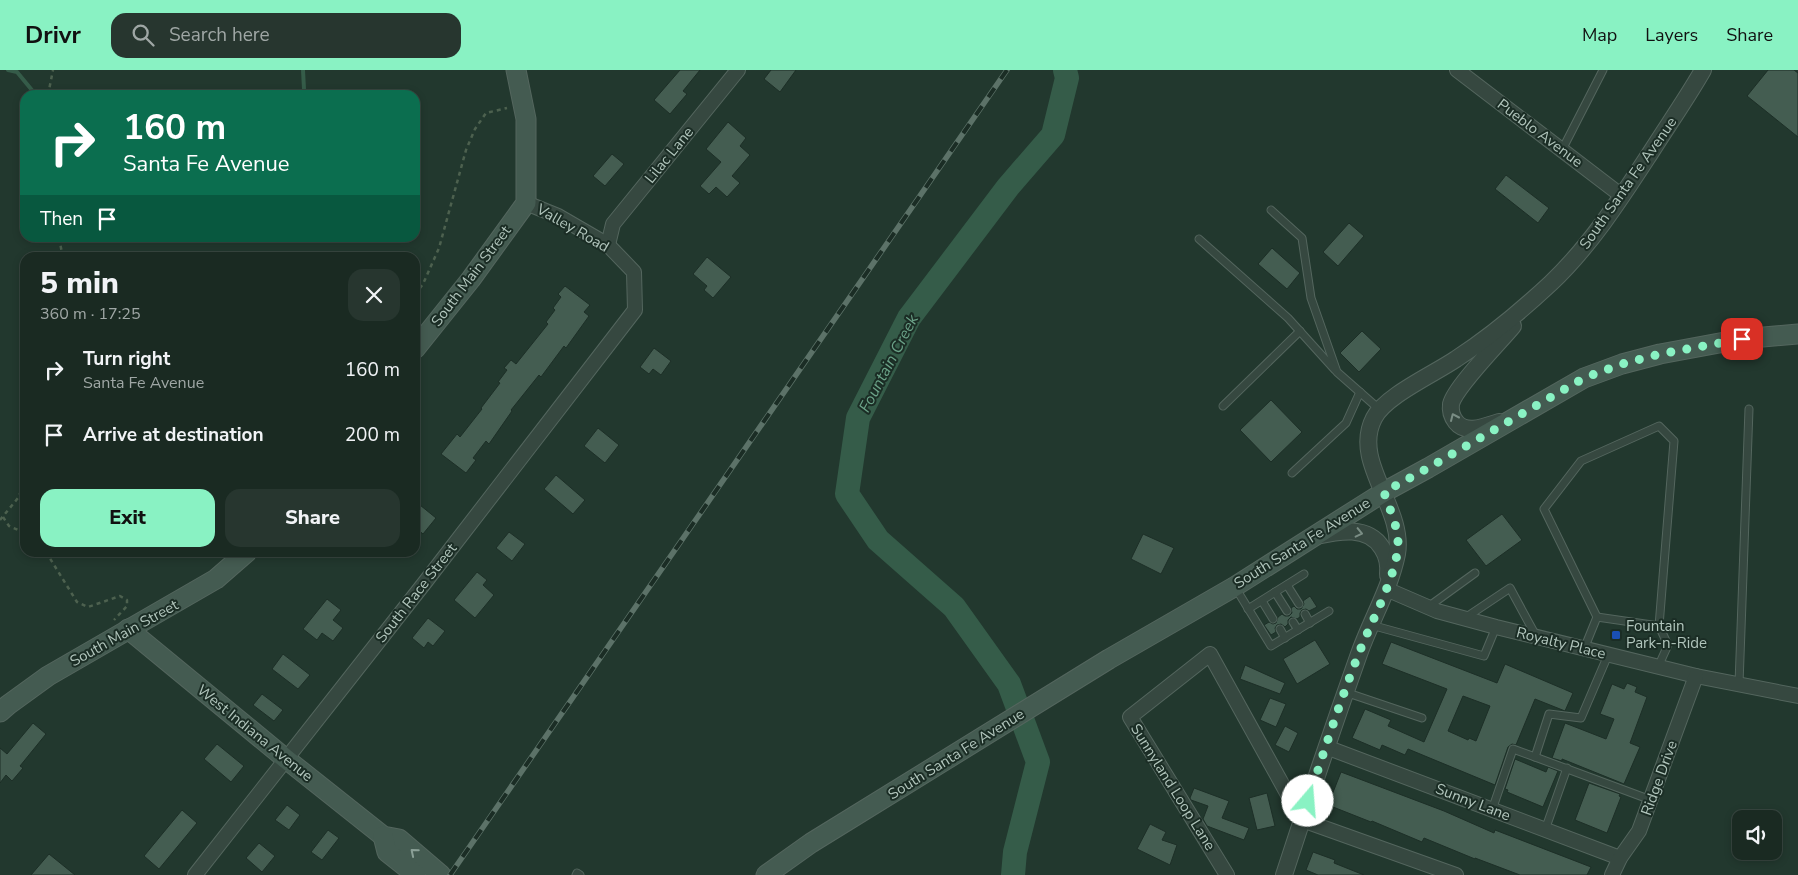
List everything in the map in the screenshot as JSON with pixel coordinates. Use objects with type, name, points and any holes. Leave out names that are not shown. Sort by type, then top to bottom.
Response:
[{"type":"main road","points":[[516,70],[526,119],[526,202]]},
{"type":"main road","name":"South Main Street","points":[[420,343],[471,279],[526,202]]},
{"type":"main road","points":[[1384,492],[1584,378],[1622,364],[1660,354],[1742,339],[1798,334]]},
{"type":"main road","name":"South Santa Fe Avenue","points":[[766,875],[811,843],[1109,659],[1234,587],[1384,492]]},
{"type":"main road","name":"South Main Street","points":[[0,712],[48,676],[216,579],[241,557]]},
{"type":"main road","name":"West Indiana Avenue","points":[[124,632],[384,836],[399,839],[441,875]]},
{"type":"main road","name":"West Indiana Avenue","points":[[384,836],[387,852],[416,875]]},
{"type":"street","name":"Lilac Lane","points":[[608,245],[613,224],[738,70]]},
{"type":"street","name":"Pueblo Avenue","points":[[1457,70],[1622,196]]},
{"type":"street","name":"South Santa Fe Avenue","points":[[1384,492],[1373,469],[1368,448],[1369,432],[1379,410],[1390,400],[1456,359],[1493,333],[1544,289],[1586,245],[1622,196],[1700,72]]},
{"type":"street","name":"Valley Road","points":[[526,202],[558,216],[608,245],[634,272],[635,310]]},
{"type":"street","points":[[1513,418],[1476,429],[1465,428],[1458,425],[1453,418],[1451,411],[1452,402],[1467,380],[1544,289]]},
{"type":"street","name":"South Race Street","points":[[195,875],[432,574],[635,310]]},
{"type":"street","points":[[1284,875],[1345,692],[1386,589],[1395,561],[1398,541],[1384,492]]},
{"type":"street","points":[[1312,537],[1334,532],[1350,531],[1371,537],[1379,544],[1389,564],[1386,589]]},
{"type":"street","name":"Royalty Place","points":[[1386,589],[1428,607],[1496,627],[1696,676],[1798,696]]},
{"type":"street","name":"Sunnyland Loop Lane","points":[[1227,875],[1130,717],[1210,654],[1302,820]]},
{"type":"street","name":"Ridge Drive","points":[[1612,875],[1620,858],[1639,830],[1696,676]]},
{"type":"street","name":"Sunny Lane","points":[[1326,746],[1620,858]]},
{"type":"street","points":[[1302,820],[1456,875]]},
{"type":"lane","points":[[1562,150],[1603,70]]},
{"type":"lane","points":[[1271,210],[1302,238],[1311,298],[1337,372]]},
{"type":"lane","points":[[1199,239],[1288,318],[1337,372],[1379,410]]},
{"type":"lane","points":[[1223,406],[1300,331]]},
{"type":"lane","points":[[1292,473],[1346,423],[1360,392]]},
{"type":"lane","points":[[1739,684],[1749,409]]},
{"type":"lane","points":[[1584,649],[1597,617],[1544,509],[1581,461],[1659,426],[1674,441],[1659,626],[1668,645],[1658,667]]},
{"type":"lane","points":[[1428,607],[1475,573]]},
{"type":"lane","points":[[1248,609],[1304,574]]},
{"type":"lane","points":[[1287,585],[1299,604]]},
{"type":"lane","points":[[1234,587],[1272,646],[1329,611]]},
{"type":"lane","points":[[1465,618],[1510,588],[1537,637]]},
{"type":"lane","points":[[1275,592],[1286,611]]},
{"type":"lane","points":[[1262,600],[1273,619]]},
{"type":"lane","points":[[1305,614],[1310,623]]},
{"type":"lane","points":[[1597,617],[1659,626]]},
{"type":"lane","points":[[1293,622],[1298,630]]},
{"type":"lane","points":[[1371,625],[1484,656],[1496,627]]},
{"type":"lane","points":[[1280,629],[1285,638]]},
{"type":"lane","points":[[1535,757],[1549,714],[1581,718],[1608,655]]},
{"type":"lane","points":[[1345,692],[1422,718]]},
{"type":"lane","points":[[1492,810],[1513,749],[1651,800]]},
{"type":"lane","points":[[1545,830],[1567,768]]},
{"type":"lane","points":[[576,875],[577,873],[580,875]]},
{"type":"path","points":[[49,90],[53,70]]},
{"type":"path","points":[[420,288],[439,248],[466,150],[475,128],[486,113],[523,106]]},
{"type":"path","points":[[0,520],[20,493]]},
{"type":"path","points":[[3,517],[9,526],[20,531]]},
{"type":"path","points":[[49,557],[77,602],[88,607],[120,596],[126,600],[127,606],[114,619],[124,632]]},
{"type":"building","points":[[680,70],[700,70],[683,91],[687,94],[670,114],[654,100]]},
{"type":"building","points":[[771,70],[796,70],[780,92],[764,79]]},
{"type":"building","points":[[1768,70],[1794,70],[1798,73],[1798,137],[1747,96]]},
{"type":"building","points":[[728,122],[746,138],[740,146],[750,155],[732,176],[740,183],[727,197],[716,187],[709,194],[700,186],[721,162],[706,149]]},
{"type":"building","points":[[612,154],[624,164],[605,186],[593,176]]},
{"type":"building","points":[[1506,175],[1549,208],[1538,223],[1495,189]]},
{"type":"building","points":[[1349,223],[1364,236],[1338,266],[1323,252]]},
{"type":"building","points":[[1272,248],[1300,273],[1287,289],[1258,264]]},
{"type":"building","points":[[707,257],[731,277],[713,298],[704,290],[707,286],[693,274]]},
{"type":"building","points":[[565,286],[590,305],[584,312],[589,316],[566,348],[564,346],[541,377],[539,375],[511,410],[489,444],[486,441],[473,458],[476,460],[466,473],[441,454],[457,434],[460,437],[482,409],[507,370],[504,368],[511,360],[516,364],[548,324],[546,322],[555,310],[553,308],[561,297],[558,294]]},
{"type":"building","points":[[1362,331],[1381,349],[1359,372],[1340,353]]},
{"type":"building","points":[[654,348],[671,361],[661,375],[653,369],[649,374],[640,367]]},
{"type":"building","points":[[1271,400],[1302,432],[1271,462],[1240,430]]},
{"type":"building","points":[[598,428],[619,445],[605,463],[584,446]]},
{"type":"building","points":[[556,475],[585,500],[573,514],[544,489]]},
{"type":"building","points":[[420,505],[436,518],[423,534],[420,531]]},
{"type":"building","points":[[1502,514],[1522,540],[1486,566],[1466,540]]},
{"type":"building","points":[[509,532],[525,544],[512,561],[496,548]]},
{"type":"building","points":[[1143,534],[1174,548],[1161,574],[1131,559]]},
{"type":"building","points":[[477,572],[487,580],[483,585],[494,595],[475,618],[454,600]]},
{"type":"building","points":[[1310,596],[1317,607],[1309,611],[1306,609],[1302,610],[1300,617],[1297,619],[1291,617],[1285,627],[1281,624],[1277,625],[1275,628],[1276,632],[1271,635],[1264,625],[1269,622],[1276,623],[1278,617],[1282,614],[1289,616],[1292,613],[1291,608],[1294,606],[1297,609],[1301,609],[1304,604],[1303,601]]},
{"type":"building","points":[[327,599],[341,610],[333,620],[343,628],[333,641],[322,633],[317,640],[303,629]]},
{"type":"building","points":[[428,618],[445,631],[433,646],[428,642],[424,648],[412,638]]},
{"type":"building","points":[[1315,640],[1330,664],[1297,684],[1283,659]]},
{"type":"building","points":[[1391,642],[1497,683],[1505,664],[1573,693],[1565,711],[1535,699],[1516,745],[1512,744],[1508,747],[1495,785],[1408,749],[1405,755],[1382,745],[1380,750],[1352,738],[1365,709],[1391,720],[1388,726],[1424,742],[1447,689],[1382,664]],"holes":[[[1463,696],[1490,706],[1476,741],[1469,738],[1468,740],[1448,731]]]},
{"type":"building","points":[[283,654],[310,675],[298,689],[272,669]]},
{"type":"building","points":[[1245,665],[1285,683],[1280,694],[1240,679]]},
{"type":"building","points":[[1627,683],[1637,687],[1635,692],[1647,697],[1630,743],[1640,747],[1624,784],[1562,759],[1562,761],[1552,758],[1565,723],[1606,739],[1614,719],[1600,714],[1612,684],[1624,689]]},
{"type":"building","points":[[262,694],[283,710],[274,721],[253,705]]},
{"type":"building","points":[[1270,698],[1286,704],[1276,727],[1260,720]]},
{"type":"building","points":[[33,723],[46,734],[20,766],[23,768],[12,781],[6,775],[0,783],[0,748],[7,754]]},
{"type":"building","points":[[1285,726],[1298,733],[1289,752],[1275,745]]},
{"type":"building","points":[[217,744],[244,766],[231,782],[204,759]]},
{"type":"building","points":[[1515,759],[1546,772],[1548,767],[1558,771],[1543,807],[1507,792],[1508,790],[1505,789]]},
{"type":"building","points":[[1341,772],[1444,811],[1494,833],[1495,830],[1591,867],[1587,875],[1520,875],[1424,838],[1422,842],[1328,805]]},
{"type":"building","points":[[1589,783],[1620,794],[1619,796],[1621,797],[1607,833],[1575,820]]},
{"type":"building","points":[[1194,788],[1229,801],[1222,818],[1249,828],[1244,840],[1207,826],[1203,819],[1208,806],[1191,800]]},
{"type":"building","points":[[1267,793],[1275,826],[1257,830],[1249,798]]},
{"type":"building","points":[[287,805],[300,815],[289,830],[275,820]]},
{"type":"building","points":[[182,810],[197,823],[159,869],[144,856]]},
{"type":"building","points":[[1150,824],[1166,832],[1162,840],[1177,845],[1170,865],[1137,849]]},
{"type":"building","points":[[328,830],[339,838],[322,860],[311,852]]},
{"type":"building","points":[[259,843],[275,856],[262,872],[246,858]]},
{"type":"building","points":[[1313,852],[1335,860],[1334,863],[1364,875],[1318,875],[1306,870]]},
{"type":"building","points":[[49,854],[75,875],[31,875]]},
{"type":"waterway","points":[[8,70],[17,72],[32,90]]},
{"type":"waterway","points":[[303,70],[304,90]]},
{"type":"waterway","name":"Fountain Creek","points":[[1013,875],[1015,852],[1038,762],[1009,684],[954,607],[878,540],[847,494],[858,418],[909,318],[1008,187],[1053,135],[1067,78],[1065,70]]},
{"type":"railway","points":[[450,875],[1007,70]]},
{"type":"place","name":"Fountain Park-n-Ride","points":[[1616,635]]},
{"type":"route","points":[[1308,801],[1362,645],[1386,589],[1395,561],[1398,541],[1384,492],[1584,378],[1622,364],[1660,354],[1742,339]]}]
